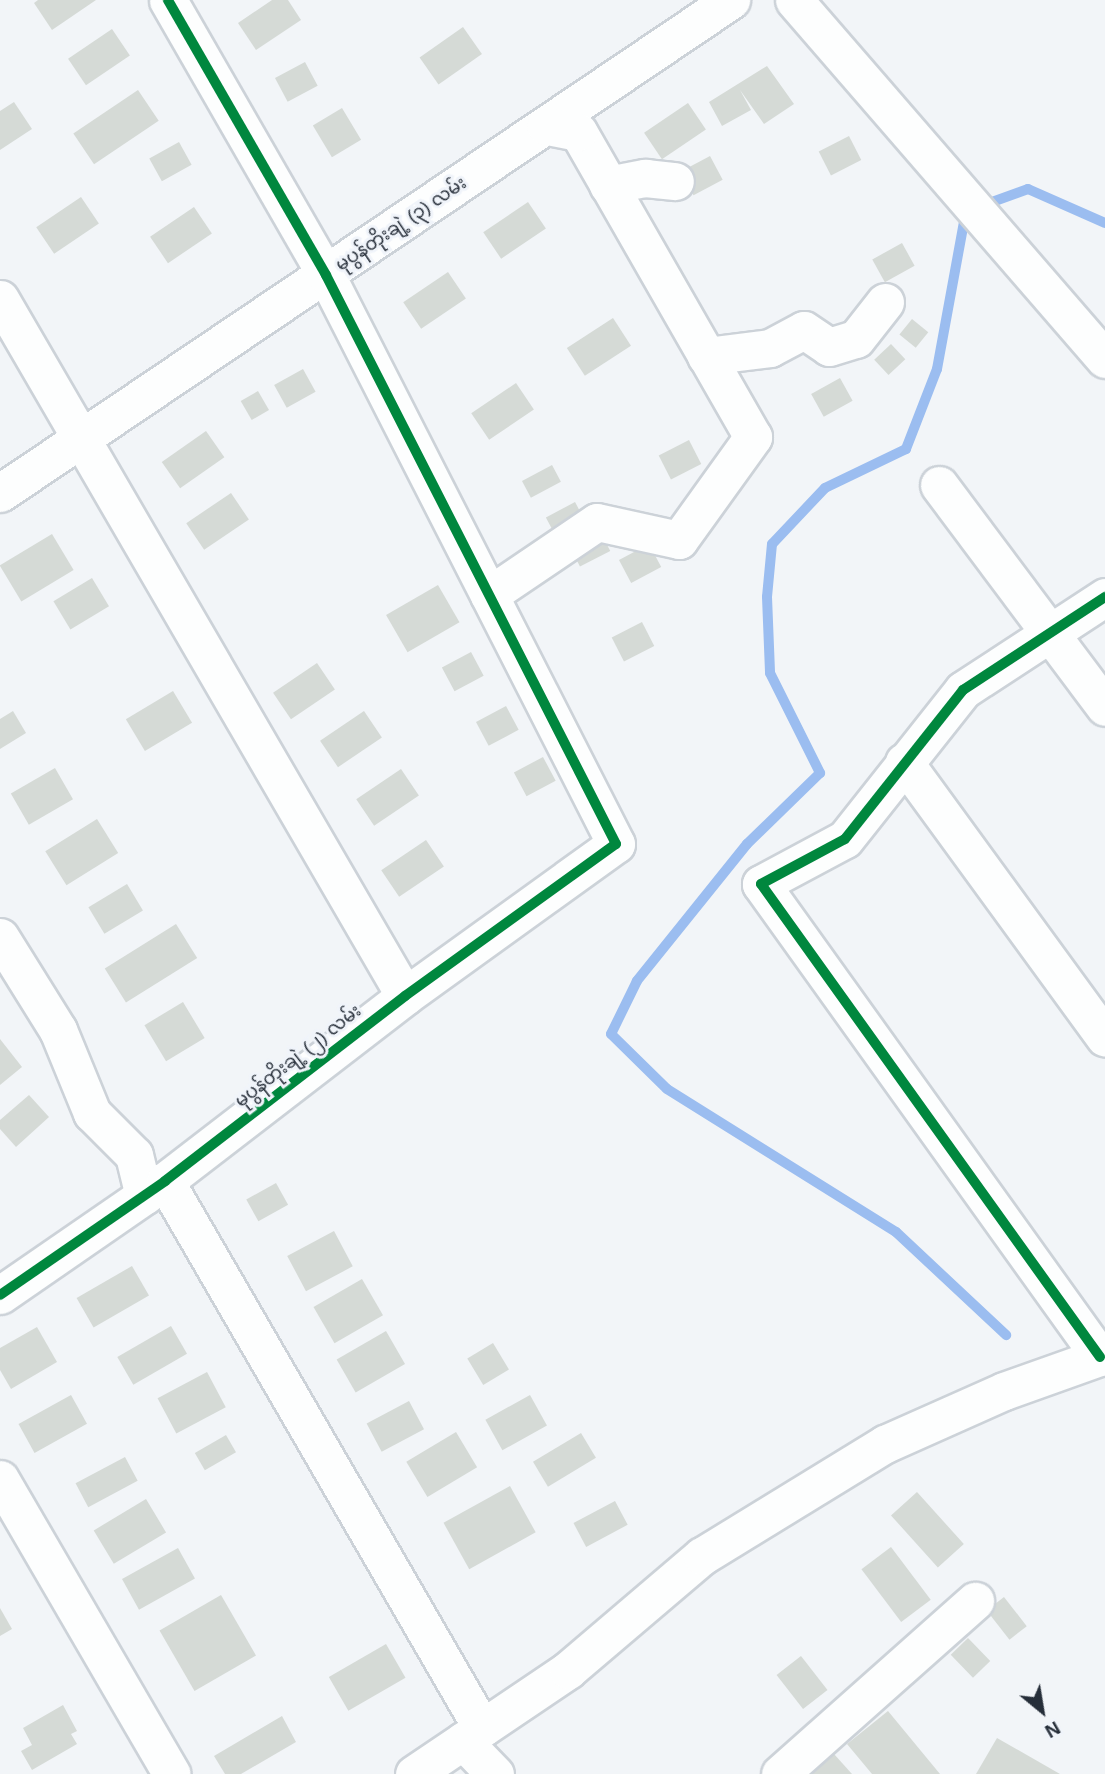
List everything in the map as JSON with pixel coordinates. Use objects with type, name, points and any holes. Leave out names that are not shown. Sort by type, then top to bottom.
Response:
[{"type":"street","points":[[168,0],[326,275],[489,595],[597,522],[679,540],[753,437],[578,132],[546,126]]},
{"type":"street","name":"မုပွန်တိုးချဲ့ (၃) လမ်း","points":[[0,493],[731,0]]},
{"type":"street","points":[[794,0],[1105,359]]},
{"type":"street","points":[[608,185],[645,178],[675,181]]},
{"type":"street","points":[[0,299],[79,442],[405,996]]},
{"type":"street","points":[[706,356],[770,348],[804,330],[829,347],[856,339],[885,302]]},
{"type":"street","points":[[939,485],[1105,707]]},
{"type":"street","name":"မုပွန်တိုးချဲ့ (၂) လမ်း","points":[[0,1295],[154,1188],[405,996],[616,844],[489,595]]},
{"type":"street","points":[[414,1774],[568,1670],[702,1556],[885,1444],[1004,1391],[1103,1356],[761,884],[845,839],[963,690],[1105,597]]},
{"type":"street","points":[[904,762],[1105,1038]]},
{"type":"street","points":[[0,937],[58,1030],[92,1113],[134,1156],[154,1188],[495,1774]]},
{"type":"street","points":[[0,1479],[172,1774]]},
{"type":"street","points":[[780,1774],[975,1601]]},
{"type":"building","points":[[38,0],[96,0],[52,30],[34,3]]},
{"type":"building","points":[[272,0],[288,0],[301,20],[256,50],[238,23]]},
{"type":"building","points":[[463,27],[482,54],[439,84],[420,57]]},
{"type":"building","points":[[112,29],[130,56],[86,85],[68,59]]},
{"type":"building","points":[[305,62],[318,86],[288,102],[275,78]]},
{"type":"building","points":[[767,66],[794,104],[764,124],[740,90],[751,110],[722,126],[709,102]]},
{"type":"building","points":[[138,90],[159,121],[94,164],[73,134]]},
{"type":"building","points":[[14,102],[32,129],[0,150],[0,111]]},
{"type":"building","points":[[688,103],[706,130],[662,159],[644,133]]},
{"type":"building","points":[[342,108],[361,140],[332,157],[313,126]]},
{"type":"building","points":[[849,136],[861,160],[831,175],[819,151]]},
{"type":"building","points":[[179,142],[192,165],[162,181],[149,158]]},
{"type":"building","points":[[710,156],[723,180],[694,195],[681,171]]},
{"type":"building","points":[[81,197],[99,224],[54,254],[36,227]]},
{"type":"building","points":[[528,202],[546,229],[501,259],[483,232]]},
{"type":"building","points":[[194,207],[212,234],[168,263],[150,237]]},
{"type":"building","points":[[902,243],[915,266],[885,282],[872,259]]},
{"type":"building","points":[[448,272],[466,299],[421,329],[403,302]]},
{"type":"building","points":[[613,318],[631,346],[585,376],[567,348]]},
{"type":"building","points":[[912,319],[928,332],[916,348],[899,335]]},
{"type":"building","points":[[891,344],[905,359],[889,375],[874,360]]},
{"type":"building","points":[[303,369],[316,392],[287,408],[274,385]]},
{"type":"building","points":[[840,378],[853,401],[824,417],[811,394]]},
{"type":"building","points":[[516,383],[534,410],[489,440],[471,413]]},
{"type":"building","points":[[258,391],[269,410],[252,420],[241,401]]},
{"type":"building","points":[[206,431],[224,457],[180,488],[162,462]]},
{"type":"building","points":[[689,440],[701,464],[671,479],[659,455]]},
{"type":"building","points":[[552,465],[561,482],[531,498],[522,481]]},
{"type":"building","points":[[231,493],[249,520],[204,550],[186,523]]},
{"type":"building","points":[[575,502],[588,526],[559,541],[546,517]]},
{"type":"building","points":[[598,527],[610,551],[580,566],[568,542]]},
{"type":"building","points":[[52,534],[74,570],[21,601],[0,565]]},
{"type":"building","points":[[649,544],[661,567],[631,583],[619,560]]},
{"type":"building","points":[[92,578],[109,606],[70,629],[53,601]]},
{"type":"building","points":[[438,585],[460,622],[408,652],[386,615]]},
{"type":"building","points":[[642,622],[654,646],[624,661],[612,637]]},
{"type":"building","points":[[471,652],[484,676],[455,691],[442,667]]},
{"type":"building","points":[[317,663],[335,690],[291,719],[273,693]]},
{"type":"building","points":[[173,691],[192,723],[145,751],[126,719]]},
{"type":"building","points":[[506,706],[519,730],[489,746],[476,722]]},
{"type":"building","points":[[13,711],[26,733],[0,749],[0,719]]},
{"type":"building","points":[[364,711],[382,738],[338,767],[320,741]]},
{"type":"building","points":[[543,757],[556,781],[527,796],[514,772]]},
{"type":"building","points":[[55,768],[73,799],[29,825],[11,794]]},
{"type":"building","points":[[401,769],[419,796],[374,826],[356,799]]},
{"type":"building","points":[[97,819],[118,853],[66,885],[45,851]]},
{"type":"building","points":[[426,840],[444,867],[399,897],[381,870]]},
{"type":"building","points":[[127,884],[143,911],[104,934],[88,907]]},
{"type":"building","points":[[176,924],[197,958],[126,1002],[105,969]]},
{"type":"building","points":[[183,1002],[205,1038],[166,1061],[144,1025]]},
{"type":"building","points":[[0,1039],[22,1067],[0,1085]]},
{"type":"building","points":[[29,1095],[49,1117],[16,1147],[0,1129],[0,1120]]},
{"type":"building","points":[[276,1183],[288,1205],[258,1221],[246,1199]]},
{"type":"building","points":[[334,1231],[353,1266],[306,1291],[287,1256]]},
{"type":"building","points":[[132,1266],[149,1295],[94,1327],[77,1298]]},
{"type":"building","points":[[362,1279],[383,1315],[335,1343],[314,1307]]},
{"type":"building","points":[[171,1326],[187,1354],[133,1385],[117,1357]]},
{"type":"building","points":[[37,1327],[57,1362],[11,1389],[0,1370],[0,1348]]},
{"type":"building","points":[[386,1331],[405,1364],[356,1392],[337,1360]]},
{"type":"building","points":[[493,1343],[509,1370],[483,1385],[467,1358]]},
{"type":"building","points":[[207,1372],[226,1407],[176,1434],[158,1398]]},
{"type":"building","points":[[71,1395],[87,1424],[35,1453],[19,1424]]},
{"type":"building","points":[[530,1395],[547,1426],[502,1450],[485,1420]]},
{"type":"building","points":[[409,1401],[424,1429],[382,1452],[367,1424]]},
{"type":"building","points":[[456,1432],[477,1467],[427,1497],[406,1462]]},
{"type":"building","points":[[581,1433],[596,1458],[548,1487],[533,1462]]},
{"type":"building","points":[[226,1435],[236,1452],[205,1470],[195,1453]]},
{"type":"building","points":[[125,1457],[138,1481],[88,1507],[76,1483]]},
{"type":"building","points":[[510,1486],[536,1532],[469,1569],[444,1523]]},
{"type":"building","points":[[917,1492],[964,1544],[938,1567],[891,1515]]},
{"type":"building","points":[[146,1499],[166,1532],[114,1564],[94,1530]]},
{"type":"building","points":[[615,1501],[628,1525],[586,1547],[574,1523]]},
{"type":"building","points":[[891,1547],[931,1600],[901,1622],[861,1569]]},
{"type":"building","points":[[178,1548],[195,1579],[139,1610],[122,1579]]},
{"type":"building","points":[[221,1595],[256,1656],[195,1691],[160,1630]]},
{"type":"building","points":[[1004,1597],[1027,1626],[1009,1640],[987,1611]]},
{"type":"building","points":[[0,1608],[12,1629],[0,1636]]},
{"type":"building","points":[[968,1638],[990,1661],[973,1678],[951,1655]]},
{"type":"building","points":[[386,1644],[406,1678],[348,1711],[329,1677]]},
{"type":"building","points":[[801,1656],[827,1690],[803,1709],[777,1675]]},
{"type":"building","points":[[63,1705],[77,1731],[71,1734],[77,1744],[32,1770],[21,1751],[32,1745],[23,1728]]},
{"type":"building","points":[[888,1711],[940,1774],[872,1774],[847,1744]]},
{"type":"building","points":[[282,1716],[296,1742],[241,1774],[225,1774],[214,1756]]},
{"type":"building","points":[[997,1738],[1060,1774],[976,1774]]},
{"type":"building","points":[[834,1754],[852,1774],[812,1774]]},
{"type":"waterway","points":[[981,206],[1028,189],[1105,223]]},
{"type":"waterway","points":[[966,211],[937,369],[906,449],[825,488],[772,544],[767,597],[770,673],[820,773],[747,844],[637,981],[611,1034],[667,1089],[896,1232],[1006,1335]]},
{"type":"cycle path","points":[[0,1295],[165,1181],[405,996],[616,844],[326,275],[168,0]]},
{"type":"cycle path","points":[[1100,1357],[761,884],[845,839],[963,690],[1105,597]]}]
